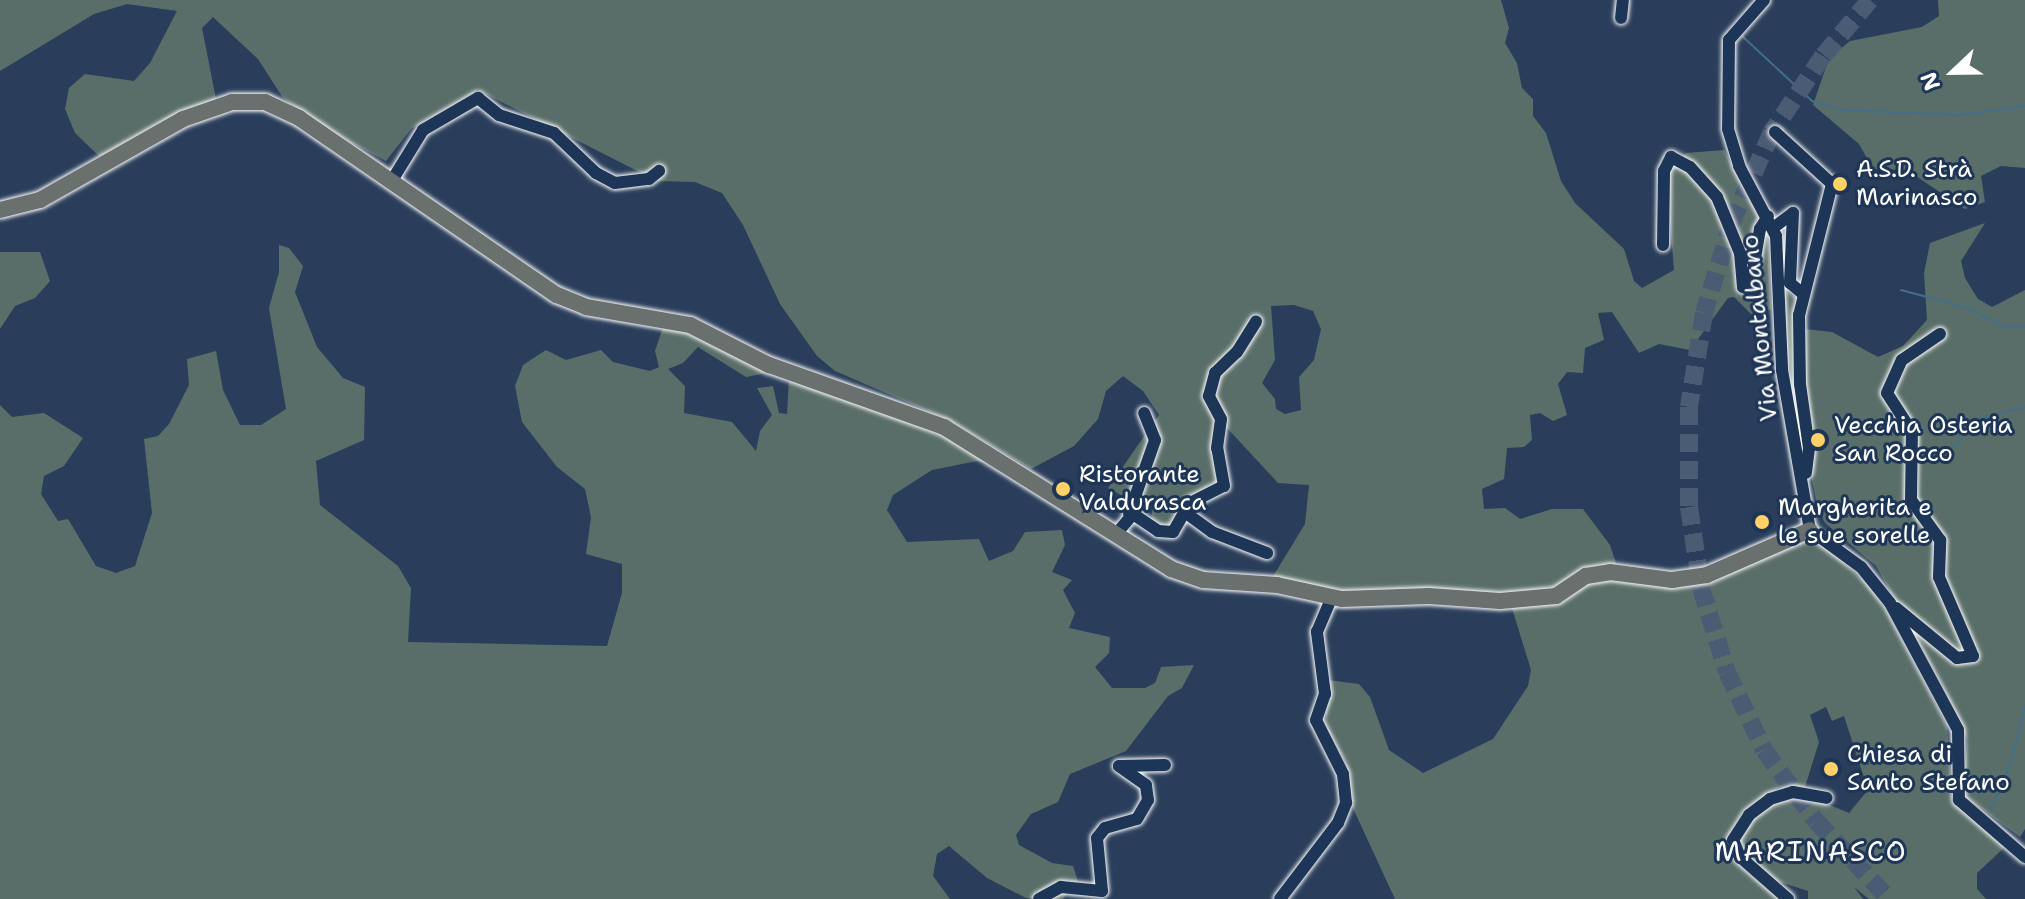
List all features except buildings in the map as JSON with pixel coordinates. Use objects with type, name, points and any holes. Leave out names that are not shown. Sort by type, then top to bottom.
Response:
[{"type":"main road","points":[[0,210],[40,200],[183,119],[249,101],[284,108],[571,302],[690,325],[769,365],[944,427],[1186,575],[1277,585],[1332,597],[1500,601],[1556,596],[1601,573],[1684,579],[1719,572],[1810,530]]},
{"type":"street","points":[[1621,18],[1623,0]]},
{"type":"street","name":"Via Montalbano","points":[[1764,0],[1729,40],[1727,90],[1730,141],[1770,222],[1784,386],[1805,476],[1810,530]]},
{"type":"street","points":[[391,182],[423,130],[478,98],[499,115],[554,133],[588,167],[615,183],[649,179],[659,171]]},
{"type":"street","points":[[1775,132],[1832,184],[1803,294],[1798,327],[1809,448],[1805,476]]},
{"type":"street","points":[[1663,245],[1664,171],[1671,157],[1690,167],[1717,197],[1740,253],[1743,287],[1750,285],[1770,222],[1794,214],[1790,283],[1803,294]]},
{"type":"street","points":[[1129,514],[1170,534],[1199,496],[1225,484],[1217,448],[1221,419],[1209,396],[1215,373],[1237,352],[1256,322]]},
{"type":"street","points":[[1810,530],[1861,567],[1890,603],[1941,648],[1959,659],[1973,656],[1939,577],[1940,540],[1911,500],[1912,432],[1887,393],[1902,360],[1940,334]]},
{"type":"street","points":[[1117,533],[1129,514],[1155,440],[1144,413]]},
{"type":"street","points":[[1186,513],[1212,532],[1267,553]]},
{"type":"street","points":[[1280,899],[1338,823],[1346,803],[1343,774],[1316,714],[1325,699],[1317,632],[1332,597]]},
{"type":"street","points":[[1890,603],[1958,730],[1959,800],[2025,857]]},
{"type":"street","points":[[1039,899],[1061,887],[1102,891],[1097,838],[1105,828],[1137,819],[1148,800],[1146,785],[1119,766],[1165,765]]},
{"type":"street","points":[[1788,899],[1740,857],[1733,840],[1749,815],[1770,799],[1793,792],[1826,798]]},
{"type":"green space","points":[[0,0],[1501,0],[1509,28],[1505,43],[1517,63],[1522,88],[1533,99],[1533,116],[1546,133],[1561,181],[1575,203],[1624,249],[1634,281],[1642,288],[1674,270],[1666,172],[1686,153],[1724,150],[1768,231],[1771,310],[1752,315],[1734,297],[1728,298],[1690,350],[1659,344],[1639,353],[1612,312],[1598,313],[1604,340],[1585,348],[1583,373],[1567,372],[1558,384],[1567,415],[1553,421],[1540,413],[1530,415],[1532,440],[1524,447],[1507,448],[1504,479],[1482,489],[1484,509],[1505,508],[1520,519],[1552,509],[1583,509],[1610,545],[1617,566],[1535,593],[1329,591],[1272,578],[1305,524],[1309,485],[1278,483],[1228,429],[1215,424],[1220,482],[1190,496],[1171,528],[1151,520],[1153,502],[1139,505],[1108,488],[1159,415],[1143,391],[1123,376],[1106,391],[1098,419],[1074,446],[1031,469],[951,421],[835,371],[817,356],[780,304],[743,225],[722,193],[695,182],[657,181],[478,90],[411,129],[386,161],[336,135],[283,98],[258,59],[213,17],[202,28],[216,99],[162,121],[100,157],[75,133],[65,109],[69,88],[85,74],[134,81],[150,63],[177,11],[127,4],[94,14],[0,71]],"holes":[[[1294,305],[1313,311],[1321,329],[1314,360],[1299,377],[1301,410],[1285,414],[1276,409],[1275,399],[1262,383],[1275,360],[1271,306]]]},
{"type":"green space","points":[[1938,0],[2025,0],[2025,168],[2001,166],[1981,176],[1985,202],[1965,209],[1907,170],[1873,169],[1859,144],[1813,105],[1827,64],[1838,51],[1850,41],[1922,27],[1939,16]]},
{"type":"green space","points":[[1985,223],[1961,261],[1965,278],[1978,299],[1992,307],[2025,290],[2025,829],[2020,837],[1964,796],[1967,739],[1942,684],[1876,566],[1825,523],[1818,510],[1783,334],[1782,292],[1787,292],[1797,299],[1795,328],[1832,332],[1878,357],[1903,346],[1927,320],[1924,273],[1930,243]]},
{"type":"green space","points":[[279,245],[289,248],[303,266],[295,292],[317,347],[343,378],[365,387],[364,440],[316,461],[320,505],[398,566],[411,588],[408,642],[607,646],[622,593],[622,564],[586,554],[591,517],[585,489],[557,467],[522,422],[515,386],[523,365],[546,350],[566,360],[601,350],[613,362],[650,371],[659,367],[655,351],[663,327],[692,334],[767,373],[746,377],[698,347],[683,363],[668,369],[685,386],[684,413],[732,422],[756,451],[760,431],[772,415],[757,388],[773,386],[779,413],[787,414],[789,379],[957,441],[1006,467],[977,461],[932,470],[893,495],[887,510],[907,542],[979,539],[989,561],[1013,551],[1025,532],[1062,530],[1065,545],[1052,572],[1072,580],[1063,590],[1075,613],[1069,628],[1110,637],[1109,653],[1095,667],[1112,688],[1145,688],[1155,683],[1161,667],[1194,665],[1182,688],[1168,696],[1126,751],[1070,774],[1058,802],[1031,814],[1016,835],[1019,845],[1052,863],[1073,866],[1078,881],[1063,899],[1026,898],[987,878],[949,846],[937,854],[933,876],[950,899],[0,899],[0,405],[12,417],[44,413],[83,438],[64,466],[44,476],[41,494],[58,521],[68,519],[96,566],[116,573],[135,566],[152,513],[144,439],[158,436],[169,424],[189,385],[187,359],[216,351],[223,390],[240,425],[261,425],[286,409],[269,308],[279,272]]},
{"type":"green space","points":[[0,252],[40,252],[50,281],[35,298],[15,306],[0,329]]},
{"type":"green space","points":[[1813,535],[1870,587],[1888,614],[1947,726],[1952,801],[2006,846],[1977,873],[1977,889],[1986,899],[1869,899],[1854,887],[1863,899],[1808,899],[1808,891],[1756,874],[1738,842],[1752,819],[1775,800],[1794,790],[1849,813],[1868,790],[1844,716],[1832,721],[1826,707],[1810,715],[1819,742],[1805,787],[1780,787],[1755,802],[1742,812],[1726,841],[1739,865],[1778,899],[1395,899],[1351,804],[1346,763],[1325,725],[1328,680],[1359,684],[1370,697],[1389,750],[1423,773],[1493,739],[1528,686],[1531,670],[1511,605],[1599,578],[1689,585],[1720,578]]},
{"type":"waterway","points":[[1741,35],[1812,101],[1844,110],[1960,115],[2025,106]]},
{"type":"waterway","points":[[1901,290],[1965,307],[2004,327],[2025,327]]},
{"type":"waterway","points":[[1931,458],[1957,445],[1972,421],[2025,407]]},
{"type":"waterway","points":[[1991,808],[2010,767],[2025,706]]},
{"type":"tunnel","points":[[1870,0],[1823,56],[1772,132],[1732,221],[1704,313],[1689,407],[1689,507],[1701,588],[1727,672],[1764,750],[1816,821],[1889,899]]},
{"type":"place","name":"A.S.D. Strà Marinasco","points":[[1840,184]]},
{"type":"place","name":"Vecchia Osteria San Rocco","points":[[1818,440]]},
{"type":"place","name":"Ristorante Valdurasca","points":[[1063,489]]},
{"type":"place","name":"Margherita e le sue sorelle","points":[[1762,522]]},
{"type":"place","name":"Chiesa di Santo Stefano","points":[[1831,769]]},
{"type":"district","name":"MARINASCO","points":[[1811,851]]}]
